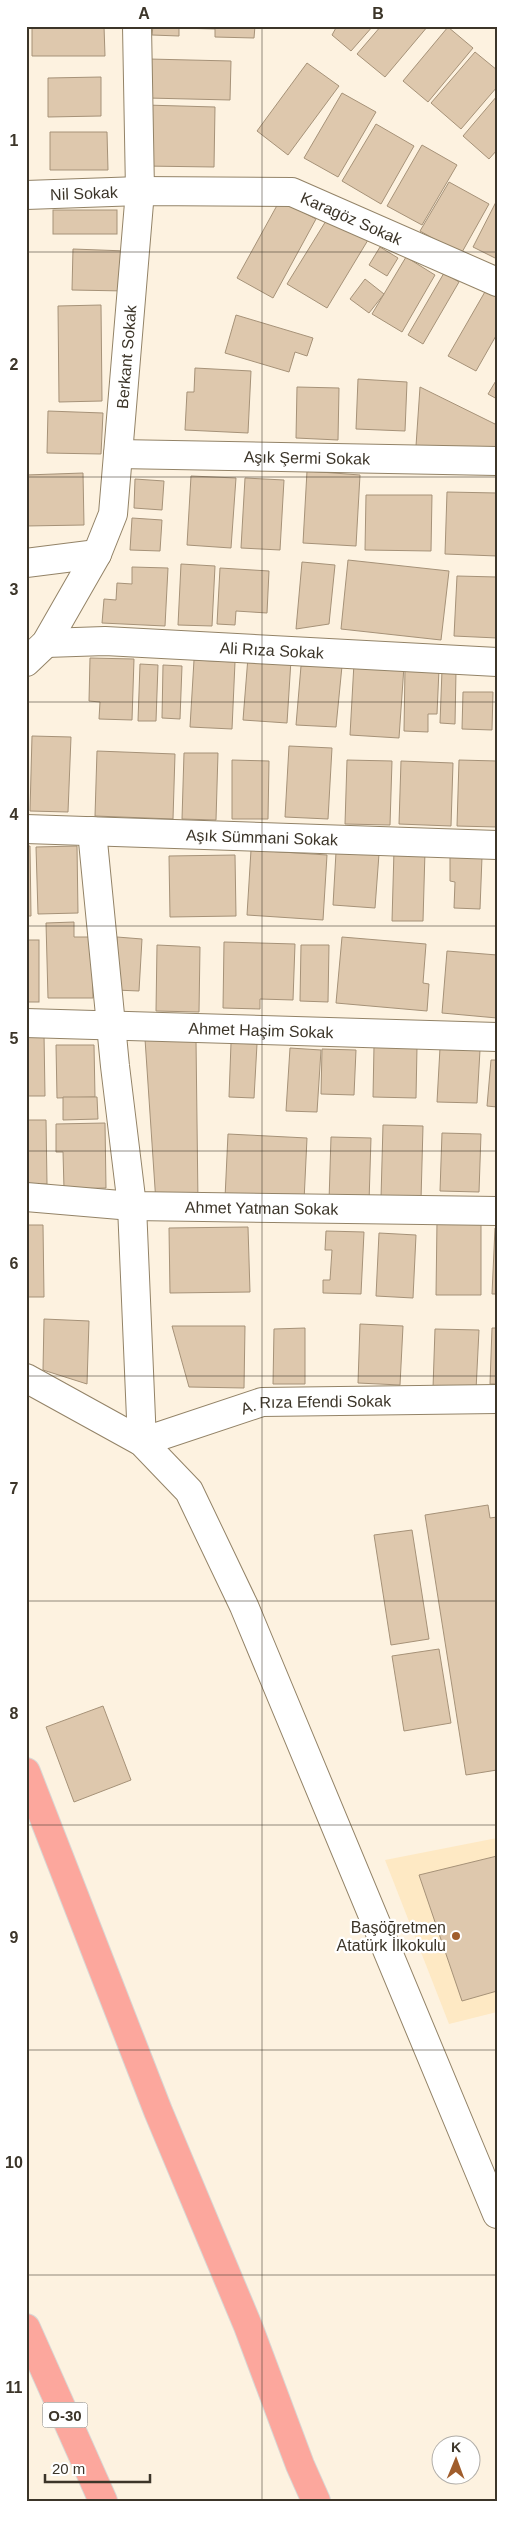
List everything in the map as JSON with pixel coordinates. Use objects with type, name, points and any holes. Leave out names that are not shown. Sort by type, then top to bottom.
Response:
[{"type":"highway","points":[[26,1772],[158,2110],[200,2209],[300,2465],[316,2501]]},
{"type":"highway","name":"O-30","points":[[26,2328],[103,2501]]},
{"type":"street","name":"Berkant Sokak","points":[[26,662],[46,643],[97,554],[113,514],[140,191],[137,26]]},
{"type":"street","name":"Nil Sokak","points":[[26,195],[140,191]]},
{"type":"street","name":"Karagöz Sokak","points":[[140,191],[292,192],[497,282]]},
{"type":"street","name":"Aşık Şermi Sokak","points":[[118,454],[497,461]]},
{"type":"street","points":[[26,563],[97,554]]},
{"type":"street","name":"Ali Rıza Sokak","points":[[46,643],[105,642],[497,662]]},
{"type":"street","name":"Aşık Sümmani Sokak","points":[[26,829],[497,845]]},
{"type":"street","points":[[92,831],[132,1206],[142,1442]]},
{"type":"street","name":"Ahmet Haşim Sokak","points":[[26,1023],[497,1037]]},
{"type":"street","name":"Ahmet Yatman Sokak","points":[[26,1197],[132,1206],[497,1210]]},
{"type":"street","points":[[26,1378],[142,1442],[189,1491],[244,1606],[497,2214]]},
{"type":"street","name":"A. Rıza Efendi Sokak","points":[[142,1442],[262,1402],[497,1399]]},
{"type":"shaded area","name":"Başöğretmen Atatürk İlkokulu","points":[[497,1838],[497,2012],[449,2024],[385,1860]]},
{"type":"building","points":[[32,26],[104,26],[105,56],[32,56]]},
{"type":"building","points":[[153,26],[255,26],[254,38],[215,37],[215,29],[179,28],[179,36],[152,35]]},
{"type":"building","points":[[337,26],[373,26],[351,51],[332,35]]},
{"type":"building","points":[[381,26],[428,26],[385,77],[357,54]]},
{"type":"building","points":[[448,27],[473,48],[428,102],[403,81]]},
{"type":"building","points":[[475,52],[497,70],[497,87],[461,129],[431,103]]},
{"type":"building","points":[[149,59],[231,61],[230,100],[148,98]]},
{"type":"building","points":[[307,63],[339,86],[288,155],[257,131]]},
{"type":"building","points":[[101,77],[101,116],[48,117],[48,78]]},
{"type":"building","points":[[342,93],[376,112],[338,177],[304,158]]},
{"type":"building","points":[[497,96],[497,150],[489,159],[463,136]]},
{"type":"building","points":[[145,105],[215,107],[214,167],[144,166]]},
{"type":"building","points":[[376,124],[414,146],[381,204],[342,181]]},
{"type":"building","points":[[50,132],[107,132],[108,170],[50,170]]},
{"type":"building","points":[[422,145],[457,165],[422,225],[387,206]]},
{"type":"building","points":[[449,182],[489,204],[461,254],[420,231]]},
{"type":"building","points":[[280,200],[316,219],[273,298],[237,278]]},
{"type":"building","points":[[497,200],[497,259],[473,247]]},
{"type":"building","points":[[53,210],[117,210],[117,234],[53,234]]},
{"type":"building","points":[[329,216],[368,240],[327,308],[287,284]]},
{"type":"building","points":[[380,247],[398,258],[387,276],[369,265]]},
{"type":"building","points":[[73,249],[126,251],[125,291],[72,290]]},
{"type":"building","points":[[406,257],[435,275],[402,332],[372,314]]},
{"type":"building","points":[[444,273],[459,282],[423,344],[408,335]]},
{"type":"building","points":[[365,279],[384,294],[369,313],[350,299]]},
{"type":"building","points":[[486,290],[497,296],[497,334],[476,371],[448,356]]},
{"type":"building","points":[[101,305],[102,401],[59,402],[58,306]]},
{"type":"building","points":[[26,308],[28,308],[28,354],[26,354]]},
{"type":"building","points":[[236,315],[313,338],[307,356],[295,352],[289,372],[225,353]]},
{"type":"building","points":[[195,368],[251,371],[248,433],[185,430],[187,392],[194,392]]},
{"type":"building","points":[[358,379],[407,382],[405,431],[356,429]]},
{"type":"building","points":[[497,379],[497,399],[488,394]]},
{"type":"building","points":[[297,387],[339,388],[338,440],[296,438]]},
{"type":"building","points":[[420,387],[497,425],[497,449],[416,446]]},
{"type":"building","points":[[48,411],[103,413],[101,454],[47,453]]},
{"type":"building","points":[[307,471],[360,475],[356,546],[303,543]]},
{"type":"building","points":[[83,473],[84,525],[26,526],[26,475]]},
{"type":"building","points":[[191,476],[236,478],[231,548],[187,545]]},
{"type":"building","points":[[245,478],[284,480],[280,550],[241,548]]},
{"type":"building","points":[[135,479],[164,481],[162,510],[134,508]]},
{"type":"building","points":[[447,492],[497,493],[497,556],[445,554]]},
{"type":"building","points":[[366,495],[432,495],[431,551],[365,550]]},
{"type":"building","points":[[132,518],[162,520],[160,551],[130,550]]},
{"type":"building","points":[[348,560],[449,571],[441,640],[341,629]]},
{"type":"building","points":[[302,562],[335,565],[329,624],[296,629]]},
{"type":"building","points":[[181,564],[215,566],[212,626],[178,625]]},
{"type":"building","points":[[132,567],[168,568],[165,626],[102,623],[104,599],[116,600],[117,583],[132,584]]},
{"type":"building","points":[[220,568],[269,571],[267,613],[236,611],[235,625],[217,624]]},
{"type":"building","points":[[457,576],[497,577],[497,638],[454,636]]},
{"type":"building","points":[[248,657],[291,660],[287,723],[243,720]]},
{"type":"building","points":[[90,658],[134,659],[132,720],[99,719],[100,702],[89,701]]},
{"type":"building","points":[[194,660],[235,662],[232,729],[190,727]]},
{"type":"building","points":[[354,663],[404,666],[399,738],[350,735]]},
{"type":"building","points":[[140,664],[158,665],[156,721],[138,721]]},
{"type":"building","points":[[163,665],[182,666],[180,719],[162,718]]},
{"type":"building","points":[[301,666],[342,666],[336,727],[296,725]]},
{"type":"building","points":[[405,668],[439,669],[437,714],[428,714],[428,732],[404,731]]},
{"type":"building","points":[[442,670],[456,671],[455,724],[440,723]]},
{"type":"building","points":[[463,692],[493,692],[492,730],[462,729]]},
{"type":"building","points":[[32,736],[71,737],[68,812],[30,811]]},
{"type":"building","points":[[289,746],[332,748],[328,819],[285,817]]},
{"type":"building","points":[[97,751],[175,754],[173,819],[95,816]]},
{"type":"building","points":[[184,753],[218,753],[216,820],[182,819]]},
{"type":"building","points":[[232,760],[269,761],[268,819],[232,819]]},
{"type":"building","points":[[347,760],[392,761],[390,825],[345,824]]},
{"type":"building","points":[[459,760],[497,761],[497,827],[457,826]]},
{"type":"building","points":[[401,761],[453,763],[451,826],[399,824]]},
{"type":"building","points":[[26,846],[30,846],[31,916],[26,916]]},
{"type":"building","points":[[77,846],[78,913],[38,914],[36,847]]},
{"type":"building","points":[[251,850],[327,855],[323,920],[247,915]]},
{"type":"building","points":[[394,850],[425,851],[423,921],[392,921]]},
{"type":"building","points":[[336,852],[379,854],[375,908],[333,905]]},
{"type":"building","points":[[235,855],[236,916],[170,917],[169,856]]},
{"type":"building","points":[[450,856],[482,857],[480,909],[454,908],[455,882],[450,881]]},
{"type":"building","points":[[74,922],[74,937],[92,937],[93,998],[48,998],[46,923]]},
{"type":"building","points":[[117,937],[142,939],[139,991],[115,990]]},
{"type":"building","points":[[342,937],[426,944],[423,983],[429,984],[427,1011],[336,1003]]},
{"type":"building","points":[[26,940],[39,940],[39,1002],[26,1002]]},
{"type":"building","points":[[224,942],[295,944],[293,1000],[260,999],[260,1009],[223,1008]]},
{"type":"building","points":[[157,945],[200,947],[199,1012],[156,1011]]},
{"type":"building","points":[[301,945],[329,945],[328,1002],[300,1001]]},
{"type":"building","points":[[447,951],[497,955],[497,1018],[442,1013]]},
{"type":"building","points":[[26,1034],[44,1034],[45,1096],[26,1096]]},
{"type":"building","points":[[145,1039],[196,1040],[198,1203],[156,1203]]},
{"type":"building","points":[[231,1043],[257,1044],[254,1098],[229,1097]]},
{"type":"building","points":[[56,1045],[94,1045],[95,1097],[57,1098]]},
{"type":"building","points":[[374,1046],[417,1047],[416,1098],[373,1097]]},
{"type":"building","points":[[290,1048],[321,1050],[317,1112],[286,1111]]},
{"type":"building","points":[[440,1048],[480,1050],[477,1103],[437,1102]]},
{"type":"building","points":[[322,1049],[356,1050],[354,1095],[321,1094]]},
{"type":"building","points":[[491,1060],[497,1060],[497,1107],[487,1106]]},
{"type":"building","points":[[63,1097],[97,1097],[98,1119],[63,1120]]},
{"type":"building","points":[[26,1120],[46,1120],[47,1184],[26,1184]]},
{"type":"building","points":[[105,1123],[106,1188],[64,1189],[63,1152],[56,1152],[56,1124]]},
{"type":"building","points":[[383,1125],[423,1126],[421,1200],[381,1198]]},
{"type":"building","points":[[442,1133],[481,1134],[479,1192],[440,1191]]},
{"type":"building","points":[[228,1134],[307,1138],[304,1201],[225,1198]]},
{"type":"building","points":[[331,1137],[371,1138],[369,1202],[329,1201]]},
{"type":"building","points":[[437,1221],[481,1221],[481,1295],[436,1295]]},
{"type":"building","points":[[26,1225],[43,1225],[44,1297],[26,1297]]},
{"type":"building","points":[[248,1227],[250,1292],[170,1293],[169,1228]]},
{"type":"building","points":[[495,1228],[497,1228],[497,1294],[492,1294]]},
{"type":"building","points":[[326,1231],[364,1232],[361,1294],[323,1293],[323,1280],[330,1280],[332,1250],[325,1250]]},
{"type":"building","points":[[379,1233],[416,1235],[413,1298],[376,1296]]},
{"type":"building","points":[[44,1319],[89,1321],[87,1384],[43,1370]]},
{"type":"building","points":[[360,1324],[403,1326],[400,1385],[358,1383]]},
{"type":"building","points":[[172,1326],[245,1326],[244,1388],[189,1387]]},
{"type":"building","points":[[305,1328],[305,1384],[273,1384],[274,1329]]},
{"type":"building","points":[[492,1328],[497,1328],[497,1384],[490,1384]]},
{"type":"building","points":[[435,1329],[479,1330],[476,1390],[433,1388]]},
{"type":"building","points":[[488,1505],[490,1518],[497,1517],[497,1770],[466,1775],[425,1515]]},
{"type":"building","points":[[412,1530],[429,1639],[391,1645],[374,1535]]},
{"type":"building","points":[[439,1649],[451,1723],[404,1731],[392,1656]]},
{"type":"building","points":[[103,1706],[131,1780],[74,1802],[46,1727]]},
{"type":"building","name":"Başöğretmen Atatürk İlkokulu","points":[[497,1856],[497,1991],[462,2001],[419,1875]]},
{"type":"place","name":"Başöğretmen Atatürk İlkokulu","points":[[456,1936]]}]
